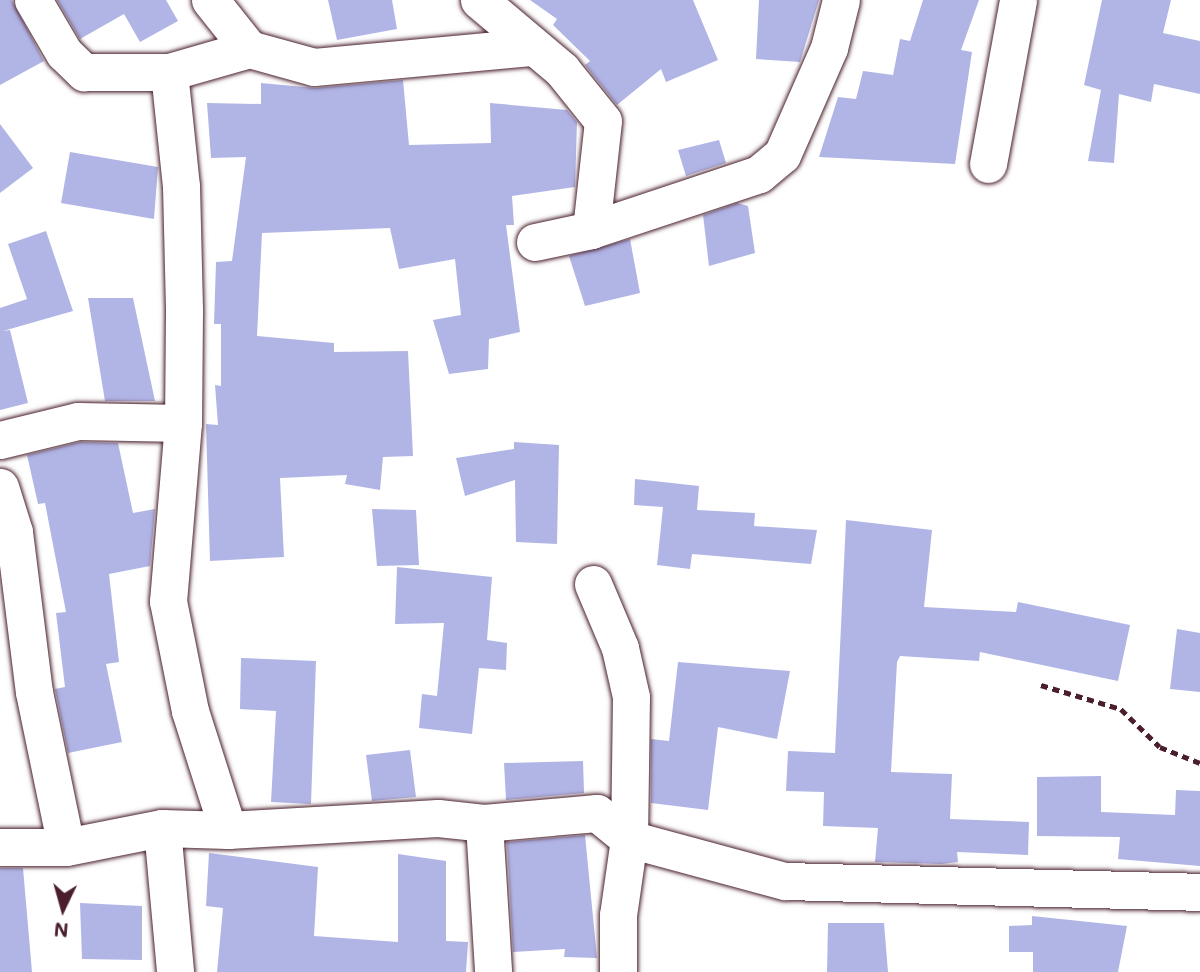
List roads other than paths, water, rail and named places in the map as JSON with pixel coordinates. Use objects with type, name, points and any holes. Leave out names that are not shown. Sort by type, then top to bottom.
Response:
[{"type":"street","points":[[33,0],[64,53],[84,72],[169,72],[248,50],[314,66],[530,47]]},
{"type":"street","points":[[210,0],[248,50]]},
{"type":"street","points":[[479,0],[530,47],[562,70],[603,121],[591,230]]},
{"type":"street","points":[[536,242],[591,230],[758,174],[782,155],[829,48],[841,0]]},
{"type":"street","points":[[988,164],[1018,0]]},
{"type":"street","points":[[169,72],[181,186],[183,423],[168,601],[190,711],[228,830]]},
{"type":"street","points":[[0,440],[78,421],[183,423]]},
{"type":"street","points":[[0,486],[14,532],[34,692],[66,847]]},
{"type":"street","points":[[593,584],[620,648],[631,697],[629,839],[618,915],[618,972]]},
{"type":"street","points":[[0,847],[66,847],[162,828],[228,830],[438,818],[484,823],[597,813],[629,839],[785,881],[1200,892]]},
{"type":"street","points":[[484,823],[494,972]]},
{"type":"street","points":[[162,828],[174,972]]}]
